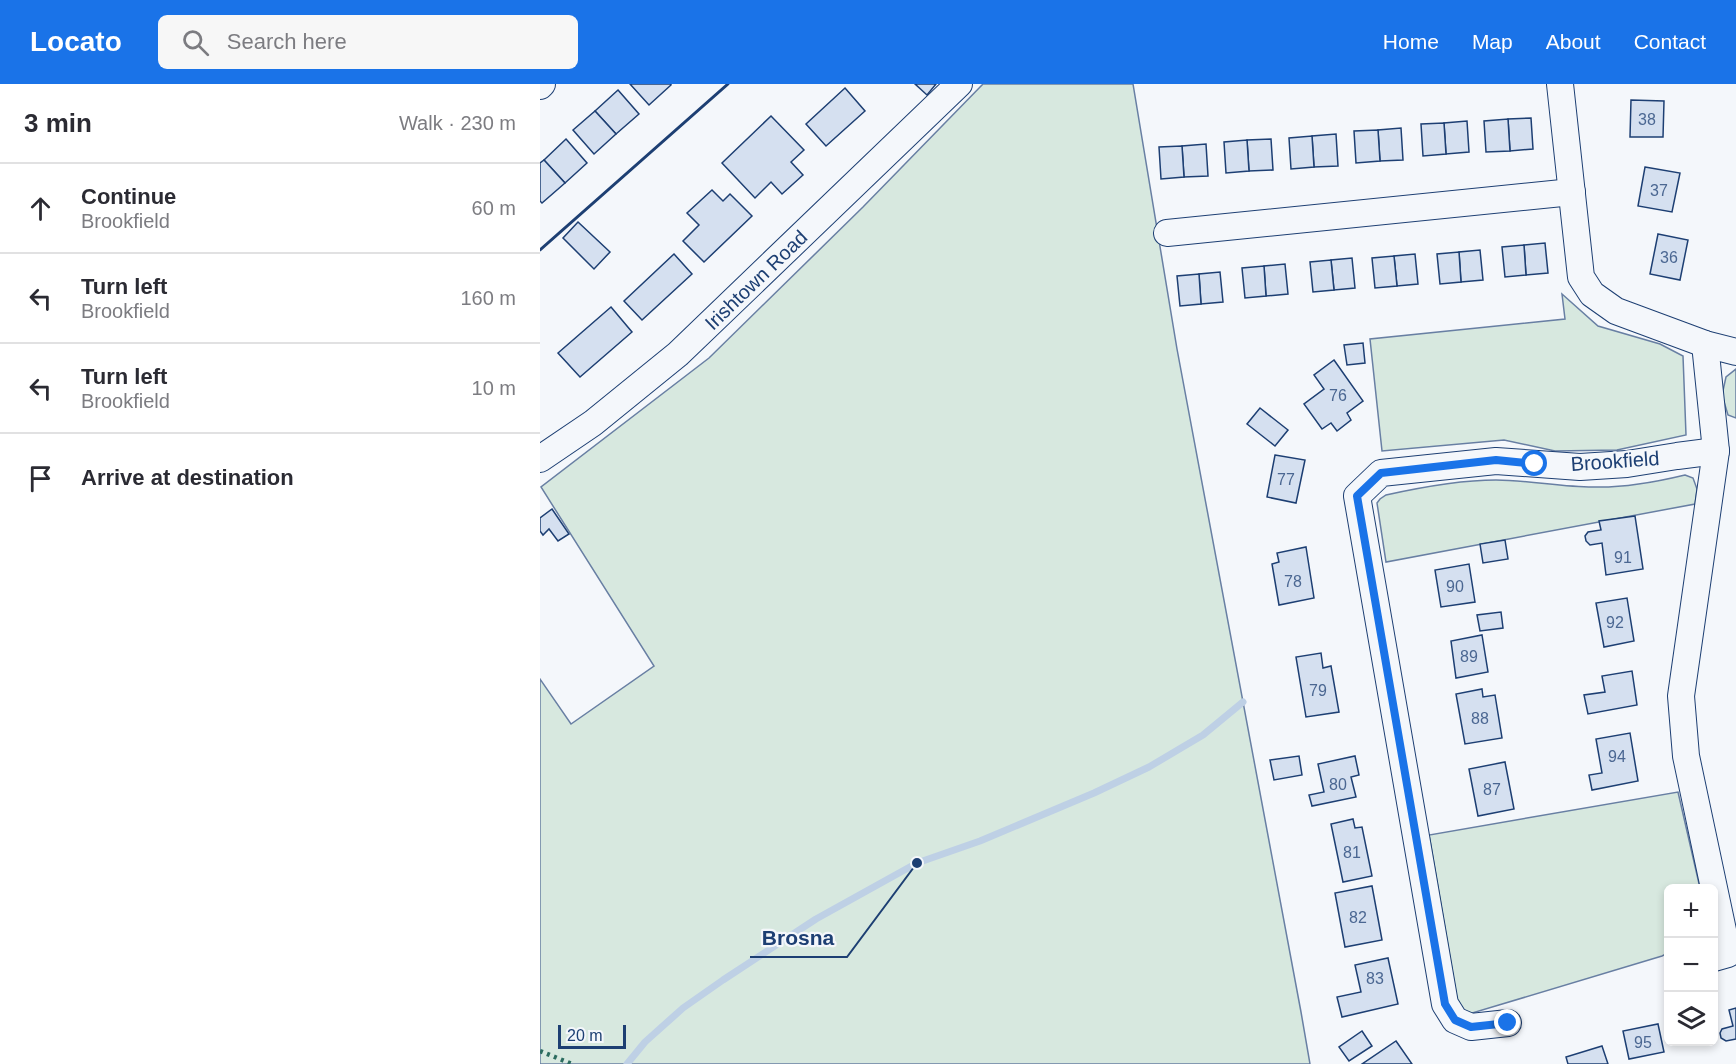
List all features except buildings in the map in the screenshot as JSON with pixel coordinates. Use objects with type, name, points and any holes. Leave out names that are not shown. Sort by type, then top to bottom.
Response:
[{"type":"street","name":"Irishtown Road","points":[[540,459],[593,423],[678,354],[959,84]]},
{"type":"street","points":[[1560,84],[1578,259],[1581,277],[1592,294],[1616,311],[1705,344],[1736,352]]},
{"type":"street","points":[[1167,233],[1572,192]]},
{"type":"street","points":[[1705,344],[1716,451],[1681,696],[1686,756],[1728,954],[1718,957]]},
{"type":"street","name":"Brookfield","points":[[1508,1023],[1471,1027],[1455,1020],[1445,1004],[1357,496],[1381,473],[1496,460],[1580,467],[1627,464],[1716,451]]},
{"type":"shaded area","points":[[983,84],[1133,84],[1177,349],[1310,1064],[540,1064],[540,679],[571,724],[654,666],[541,487],[709,358],[863,207]]},
{"type":"shaded area","points":[[1562,294],[1598,326],[1660,344],[1683,356],[1686,435],[1617,450],[1555,451],[1504,440],[1382,451],[1370,339],[1565,319]]},
{"type":"shaded area","points":[[1736,369],[1736,418],[1728,415],[1722,395],[1726,377]]},
{"type":"shaded area","points":[[1685,475],[1693,478],[1697,489],[1695,504],[1386,562],[1377,503],[1386,495],[1482,480],[1616,487]]},
{"type":"shaded area","points":[[1678,792],[1699,884],[1664,884],[1664,955],[1469,1014],[1458,1005],[1429,835]]},
{"type":"waterway","points":[[627,1064],[645,1042],[683,1008],[816,919],[917,863],[980,841],[1149,767],[1203,735],[1243,702]]},
{"type":"hedge","points":[[540,1051],[572,1064]]},
{"type":"wall","points":[[540,250],[728,84]]},
{"type":"place","name":"Brosna","points":[[917,863]]},
{"type":"route","points":[[1508,1023],[1471,1027],[1455,1020],[1445,1004],[1357,496],[1381,473],[1496,460],[1535,464]]}]
